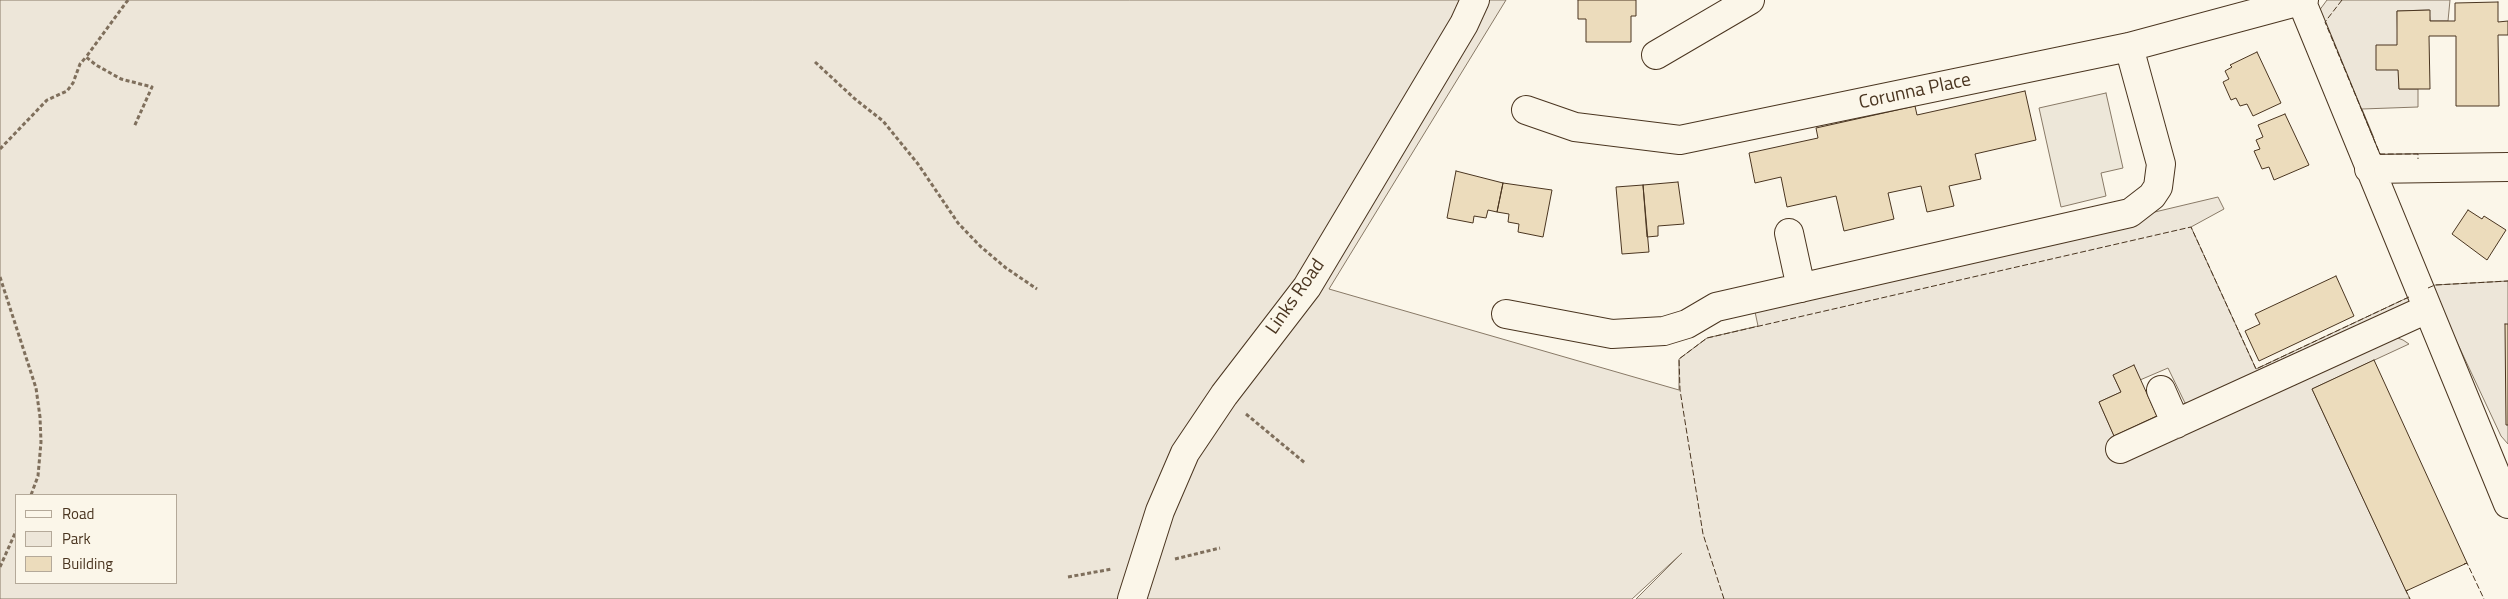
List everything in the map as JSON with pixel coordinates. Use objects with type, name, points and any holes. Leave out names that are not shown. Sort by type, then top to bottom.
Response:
[{"type":"street","name":"Links Road","points":[[1132,599],[1160,511],[1185,453],[1224,395],[1307,287],[1464,24],[1475,0]]},
{"type":"street","points":[[1656,55],[1750,0]]},
{"type":"street","points":[[2302,1],[2423,301],[2505,486]]},
{"type":"street","name":"Corunna Place","points":[[1526,110],[1575,127],[1680,140],[2129,47],[2302,1]]},
{"type":"street","points":[[1506,314],[1612,334],[1641,334],[1664,331],[1687,324],[1716,307],[2130,213],[2141,206],[2158,187],[2161,164],[2129,47]]},
{"type":"street","points":[[2369,170],[2508,167]]},
{"type":"street","points":[[1789,234],[1801,288]]},
{"type":"street","points":[[2120,449],[2176,424],[2423,301]]},
{"type":"street","points":[[2161,390],[2176,424]]},
{"type":"path","points":[[0,149],[47,100],[66,91],[73,83],[80,64],[128,0]]},
{"type":"path","points":[[86,57],[96,66],[121,79],[152,87],[134,127]]},
{"type":"path","points":[[815,62],[855,99],[883,121],[918,164],[958,223],[980,246],[1006,268],[1038,289]]},
{"type":"path","points":[[0,277],[36,388],[41,442],[38,476],[31,494]]},
{"type":"path","points":[[1224,395],[1305,463]]},
{"type":"path","points":[[0,567],[15,533]]},
{"type":"green space","points":[[0,0],[1506,0],[1329,289],[1679,390],[1679,359],[1707,338],[1758,326],[1754,307],[2218,197],[2224,209],[2191,227],[2256,369],[2411,296],[2408,309],[2193,403],[2185,403],[2168,368],[2140,380],[2113,375],[2121,392],[2099,402],[2120,449],[2395,337],[2403,340],[2409,344],[2312,389],[2410,599],[1636,599],[1682,553],[1632,599],[0,599]]},
{"type":"green space","points":[[2327,0],[2450,0],[2448,21],[2430,21],[2429,10],[2397,11],[2399,89],[2418,89],[2418,107],[2362,109],[2374,138],[2369,140],[2316,15]]},
{"type":"green space","points":[[2508,281],[2508,444],[2501,436],[2431,287],[2435,285]]},
{"type":"shaded area","points":[[2106,93],[2123,168],[2101,173],[2106,196],[2061,207],[2039,108]]},
{"type":"building","points":[[1578,0],[1636,0],[1636,16],[1631,16],[1631,42],[1586,42],[1586,19],[1578,19]]},
{"type":"building","points":[[2498,2],[2498,22],[2508,21],[2508,35],[2498,35],[2499,106],[2456,106],[2456,36],[2429,36],[2430,89],[2399,89],[2398,70],[2376,70],[2376,45],[2397,45],[2397,11],[2430,10],[2430,21],[2455,21],[2455,3]]},
{"type":"building","points":[[2257,52],[2281,103],[2253,116],[2247,104],[2240,106],[2236,98],[2231,100],[2223,82],[2229,79],[2225,71],[2232,67],[2230,65]]},
{"type":"building","points":[[2025,91],[2036,140],[1975,154],[1981,179],[1949,186],[1954,206],[1927,212],[1921,186],[1888,193],[1894,219],[1844,231],[1836,196],[1787,207],[1781,177],[1755,183],[1749,153],[1818,138],[1816,128],[1915,106],[1917,115]]},
{"type":"building","points":[[2285,114],[2309,165],[2274,180],[2269,167],[2262,169],[2254,151],[2260,149],[2256,140],[2263,137],[2258,125]]},
{"type":"building","points":[[1456,171],[1503,183],[1497,212],[1488,210],[1486,218],[1474,216],[1473,223],[1447,218]]},
{"type":"building","points":[[1678,182],[1684,224],[1658,226],[1658,236],[1647,237],[1643,185]]},
{"type":"building","points":[[1503,183],[1552,190],[1543,237],[1518,232],[1519,224],[1508,222],[1509,214],[1497,212]]},
{"type":"building","points":[[1643,185],[1649,252],[1622,254],[1616,187]]},
{"type":"building","points":[[2468,210],[2482,219],[2484,216],[2506,230],[2487,260],[2452,234]]},
{"type":"building","points":[[2336,276],[2354,316],[2259,361],[2245,331],[2260,324],[2255,314]]},
{"type":"building","points":[[2505,324],[2508,324],[2508,425],[2506,425]]},
{"type":"building","points":[[2374,360],[2467,563],[2406,591],[2312,389]]},
{"type":"building","points":[[2134,365],[2157,416],[2114,436],[2099,402],[2121,392],[2113,375]]},
{"type":"fence","points":[[2342,0],[2325,22],[2380,154],[2418,154],[2418,159]]},
{"type":"fence","points":[[1724,599],[1703,534],[1680,390],[1679,359],[1707,338],[2191,227],[2256,369],[2409,297]]},
{"type":"fence","points":[[2428,288],[2435,285],[2508,281]]},
{"type":"fence","points":[[2464,564],[2467,563],[2484,599]]},
{"type":"fence","points":[[2408,590],[2406,591],[2410,599]]}]
